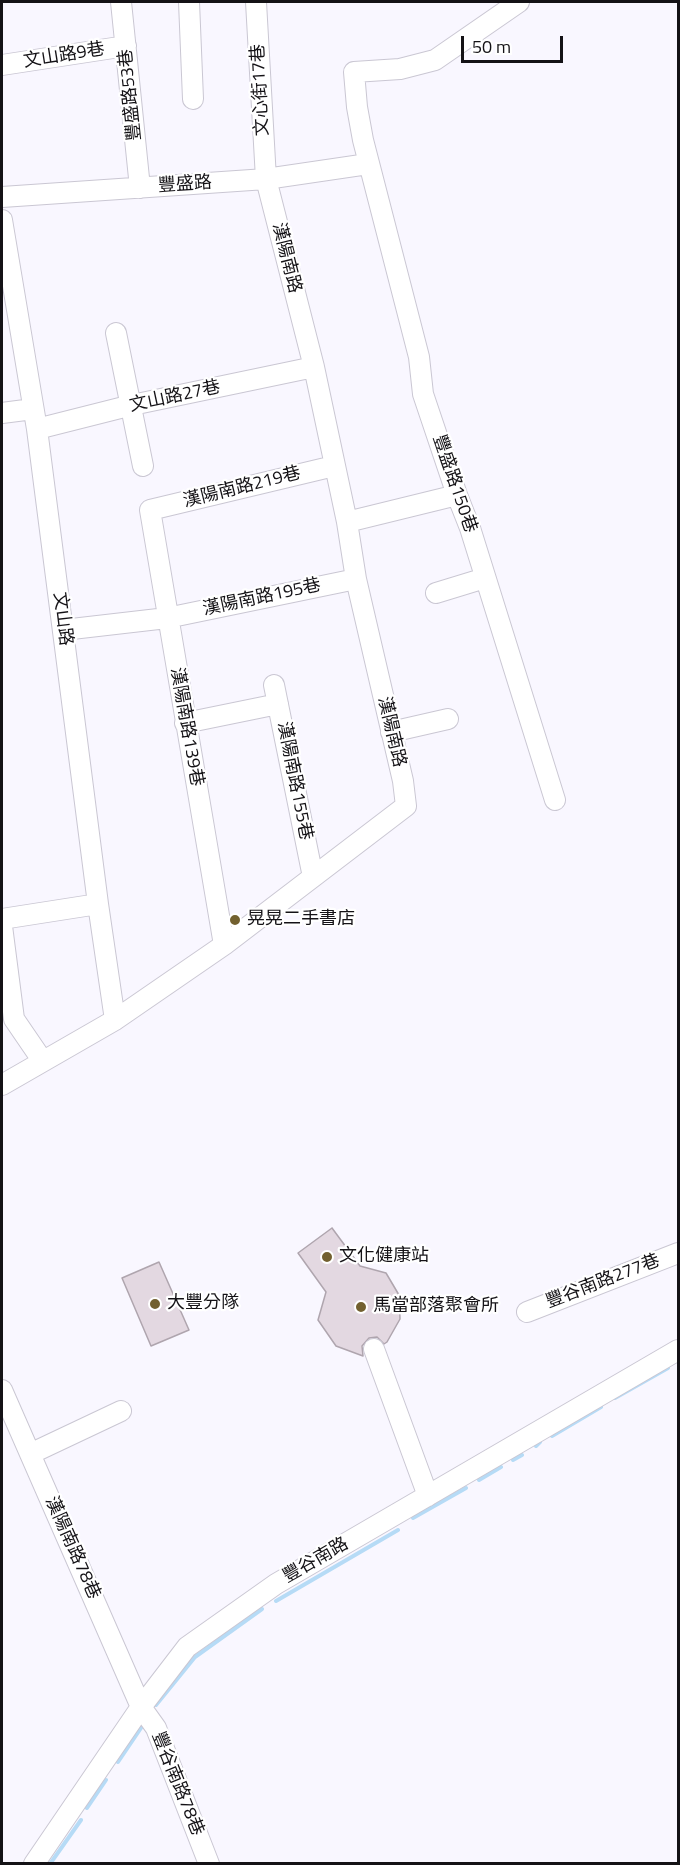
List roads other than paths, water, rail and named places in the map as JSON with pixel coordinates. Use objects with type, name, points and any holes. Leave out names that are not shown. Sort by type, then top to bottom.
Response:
[{"type":"street","name":"豐盛路53巷","points":[[121,2],[141,188]]},
{"type":"street","points":[[189,2],[193,99]]},
{"type":"street","name":"文心街17巷","points":[[256,2],[266,179]]},
{"type":"street","name":"豐盛路150巷","points":[[519,2],[435,60],[400,69],[354,72],[357,107],[368,164],[418,357],[423,394],[470,528],[555,800]]},
{"type":"street","name":"文山路9巷","points":[[2,65],[126,46]]},
{"type":"street","name":"豐盛路","points":[[2,196],[266,179],[368,164]]},
{"type":"street","name":"漢陽南路","points":[[2,1085],[115,1020],[224,945],[406,806],[403,781],[356,579],[347,522],[314,367],[266,179]]},
{"type":"street","name":"文山路","points":[[2,220],[37,429],[115,1020]]},
{"type":"street","points":[[116,333],[143,466]]},
{"type":"street","name":"文山路27巷","points":[[37,429],[132,405],[314,367]]},
{"type":"street","points":[[2,413],[33,409]]},
{"type":"street","name":"漢陽南路219巷","points":[[150,510],[334,466]]},
{"type":"street","points":[[347,522],[457,495]]},
{"type":"street","name":"漢陽南路139巷","points":[[150,510],[224,945]]},
{"type":"street","points":[[436,593],[485,578]]},
{"type":"street","name":"漢陽南路195巷","points":[[63,630],[167,618],[356,579]]},
{"type":"street","name":"漢陽南路155巷","points":[[185,723],[276,695],[313,877]]},
{"type":"street","points":[[391,732],[448,719]]},
{"type":"street","points":[[2,919],[98,904]]},
{"type":"street","points":[[2,926],[14,1018],[42,1060]]},
{"type":"street","name":"豐谷南路277巷","points":[[527,1312],[678,1253]]},
{"type":"street","points":[[374,1349],[428,1496]]},
{"type":"street","name":"豐谷南路","points":[[34,1863],[141,1707],[187,1647],[276,1584],[678,1350]]},
{"type":"street","name":"漢陽南路78巷","points":[[2,1390],[141,1707]]},
{"type":"street","points":[[30,1454],[122,1411]]},
{"type":"street","name":"豐谷南路78巷","points":[[141,1707],[156,1728],[209,1863]]},
{"type":"waterway","points":[[615,1398],[668,1368]]},
{"type":"waterway","points":[[552,1436],[601,1407]]},
{"type":"waterway","points":[[536,1446],[540,1442]]},
{"type":"waterway","points":[[513,1460],[522,1455]]},
{"type":"waterway","points":[[479,1480],[501,1467]]},
{"type":"waterway","points":[[413,1518],[466,1488]]},
{"type":"waterway","points":[[276,1601],[398,1530]]},
{"type":"waterway","points":[[156,1705],[195,1657],[262,1609]]},
{"type":"waterway","points":[[118,1762],[143,1725]]},
{"type":"waterway","points":[[87,1808],[106,1780]]},
{"type":"waterway","points":[[50,1864],[81,1820]]},
{"type":"place","name":"晃晃二手書店","points":[[235,920]]},
{"type":"place","name":"文化健康站","points":[[327,1257]]},
{"type":"place","name":"大豐分隊","points":[[155,1304]]},
{"type":"place","name":"馬當部落聚會所","points":[[361,1307]]}]
